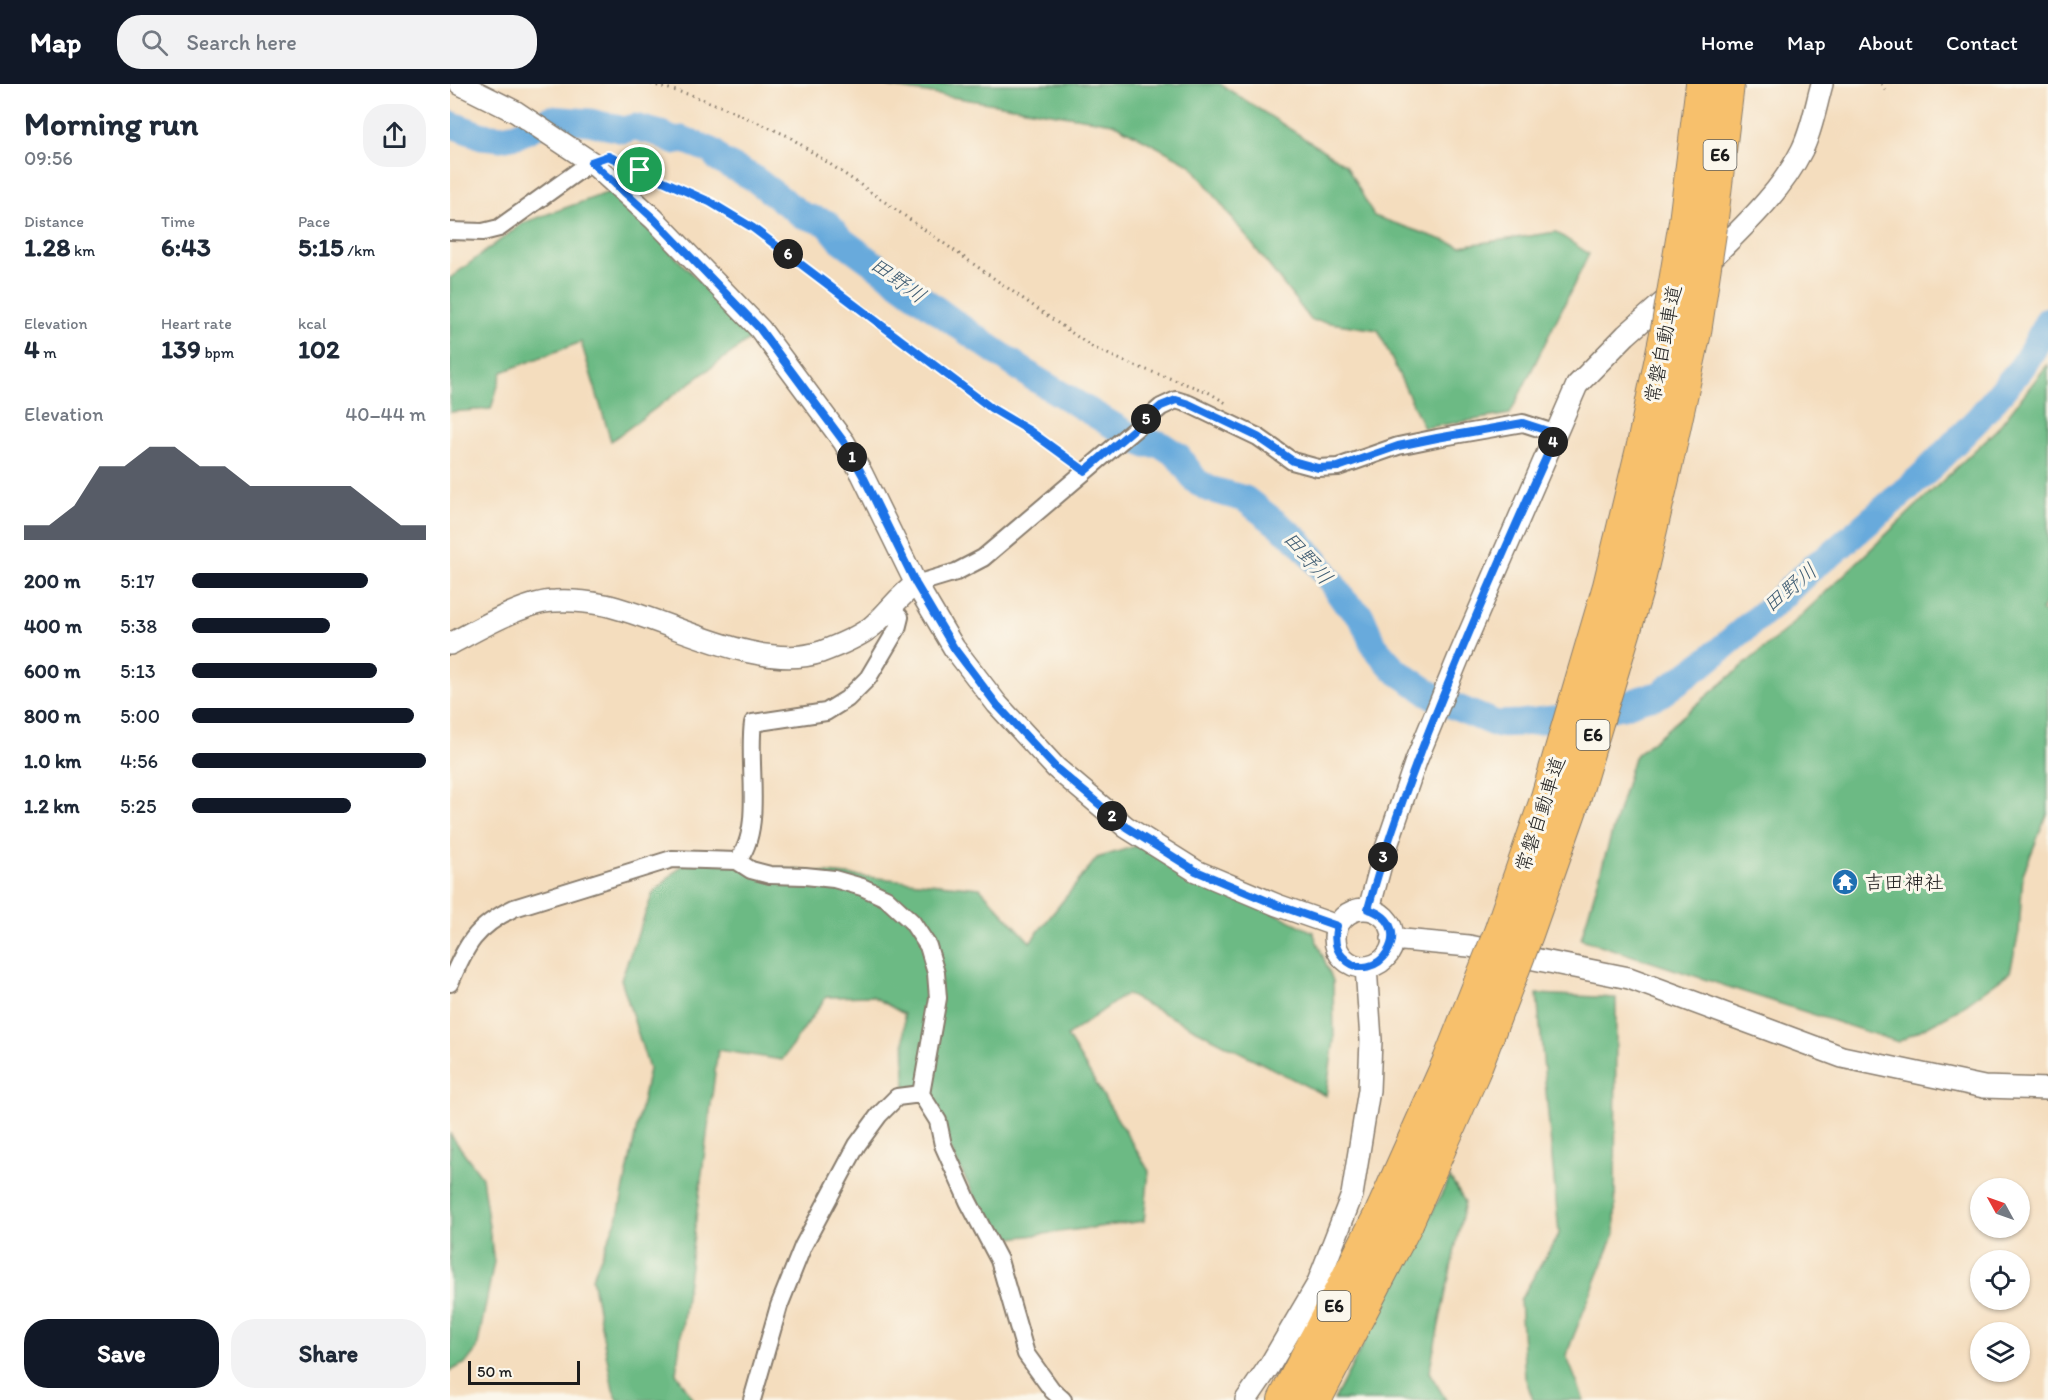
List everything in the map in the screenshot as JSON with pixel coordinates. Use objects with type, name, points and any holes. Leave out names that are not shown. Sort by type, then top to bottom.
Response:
[{"type":"highway","name":"常磐自動車道","points":[[1284,1400],[1395,1217],[1478,1061],[1527,934],[1575,795],[1636,593],[1695,332],[1702,84]]},
{"type":"highway","name":"常磐自動車道","points":[[1698,224],[1728,84]]},
{"type":"highway","name":"常磐自動車道","points":[[1315,1400],[1395,1217]]},
{"type":"street","points":[[460,84],[516,112],[591,162],[654,219],[760,329],[844,442],[916,584],[954,648],[997,705],[1056,768],[1126,827],[1196,871],[1277,905],[1337,926]]},
{"type":"street","points":[[1368,909],[1383,857],[1423,744],[1577,385],[1626,335],[1698,271],[1782,184],[1803,149],[1822,84]]},
{"type":"street","points":[[450,231],[483,232],[499,228],[591,162]]},
{"type":"street","points":[[450,644],[516,611],[553,601],[606,605],[748,652],[774,657],[819,652],[855,637],[871,627],[916,584],[956,572],[983,558],[1161,406],[1176,400],[1258,437],[1293,461],[1318,468],[1338,467],[1398,446],[1523,423],[1557,434]]},
{"type":"street","points":[[737,861],[744,854],[750,841],[752,825],[751,739],[753,723],[826,712],[847,699],[868,678],[897,628],[900,617],[890,607]]},
{"type":"street","points":[[450,983],[464,950],[473,936],[502,914],[514,908],[672,859],[737,861],[751,870],[770,875],[834,879],[862,887],[886,898],[912,921],[928,946],[936,973],[938,998],[921,1094],[938,1122],[943,1145],[968,1201],[999,1260],[1026,1354],[1052,1390],[1063,1400]]},
{"type":"street","points":[[1361,909],[1368,909],[1383,916],[1392,931],[1387,955],[1374,965],[1366,967],[1349,963],[1338,951],[1335,943],[1337,926],[1347,914],[1361,909]]},
{"type":"street","points":[[1392,939],[1469,946],[1629,978],[1842,1056],[1984,1087],[2048,1089]]},
{"type":"street","points":[[1246,1400],[1270,1365],[1317,1285],[1352,1195],[1369,1090],[1371,1040],[1366,967]]},
{"type":"street","points":[[752,1400],[775,1317],[803,1246],[857,1145],[879,1115],[897,1097],[921,1094]]},
{"type":"path","points":[[651,84],[691,94],[788,136],[1092,347],[1130,364],[1208,392],[1227,404]]},
{"type":"path","points":[[1881,84],[1887,93]]},
{"type":"path","points":[[591,162],[608,156],[710,202],[753,228],[991,408],[1030,431],[1085,471]]},
{"type":"green space","points":[[885,84],[1220,84],[1346,165],[1374,216],[1460,246],[1556,232],[1589,254],[1510,414],[1424,428],[1378,330],[1311,320],[1191,165],[1113,123],[889,87]]},
{"type":"green space","points":[[612,191],[753,337],[611,441],[581,342],[502,372],[491,409],[450,412],[450,278],[523,223]]},
{"type":"green space","points":[[2048,364],[2048,600],[2041,611],[2048,614],[2048,812],[2023,874],[2019,932],[2010,972],[1956,1011],[1898,1042],[1581,939],[1634,757],[1788,628],[1997,429]]},
{"type":"green space","points":[[1139,845],[1313,932],[1333,981],[1334,1040],[1326,1096],[1126,994],[1067,1036],[1149,1171],[1144,1221],[997,1240],[948,1145],[943,1118],[905,1088],[904,1014],[872,996],[826,997],[782,1060],[718,1050],[676,1373],[694,1400],[618,1400],[613,1390],[592,1278],[618,1216],[649,1069],[621,979],[653,893],[686,861],[980,888],[1030,942],[1097,858]]},
{"type":"green space","points":[[1537,994],[1616,998],[1615,1233],[1566,1355],[1584,1400],[1533,1400],[1525,1377],[1520,1300],[1559,1234]]},
{"type":"green space","points":[[450,1134],[482,1177],[494,1262],[477,1349],[466,1363],[450,1371]]},
{"type":"green space","points":[[1450,1178],[1465,1202],[1429,1372],[1446,1400],[1334,1400]]},
{"type":"waterway","name":"田野川","points":[[450,124],[482,136],[501,138],[517,135],[550,119],[590,122],[624,130],[635,127],[661,134],[673,141],[682,139],[712,151],[719,160],[752,177],[802,215],[827,223],[840,239],[1034,378],[1144,444],[1160,444],[1177,455],[1196,481],[1209,489],[1245,499],[1298,540],[1320,566],[1345,602],[1361,616],[1374,646],[1395,670],[1441,701],[1496,724],[1561,718],[1623,706],[1659,695],[1709,659],[1776,602],[1815,565],[1829,556],[1923,475],[1978,419],[2022,367],[2048,320]]},
{"type":"place","name":"吉田神社","points":[[1845,882]]},
{"type":"route","points":[[608,156],[640,170],[710,202],[753,228],[991,408],[1030,431],[1085,471],[1161,406],[1176,400],[1258,437],[1293,461],[1318,468],[1338,467],[1398,446],[1523,423],[1557,434],[1416,760],[1383,857],[1368,909],[1383,916],[1392,931],[1391,947],[1381,961],[1366,967],[1349,963],[1338,951],[1335,943],[1337,926],[1277,905],[1196,871],[1126,827],[1056,768],[997,705],[954,648],[916,584],[844,442],[760,329],[654,219],[591,162],[608,156]]}]
